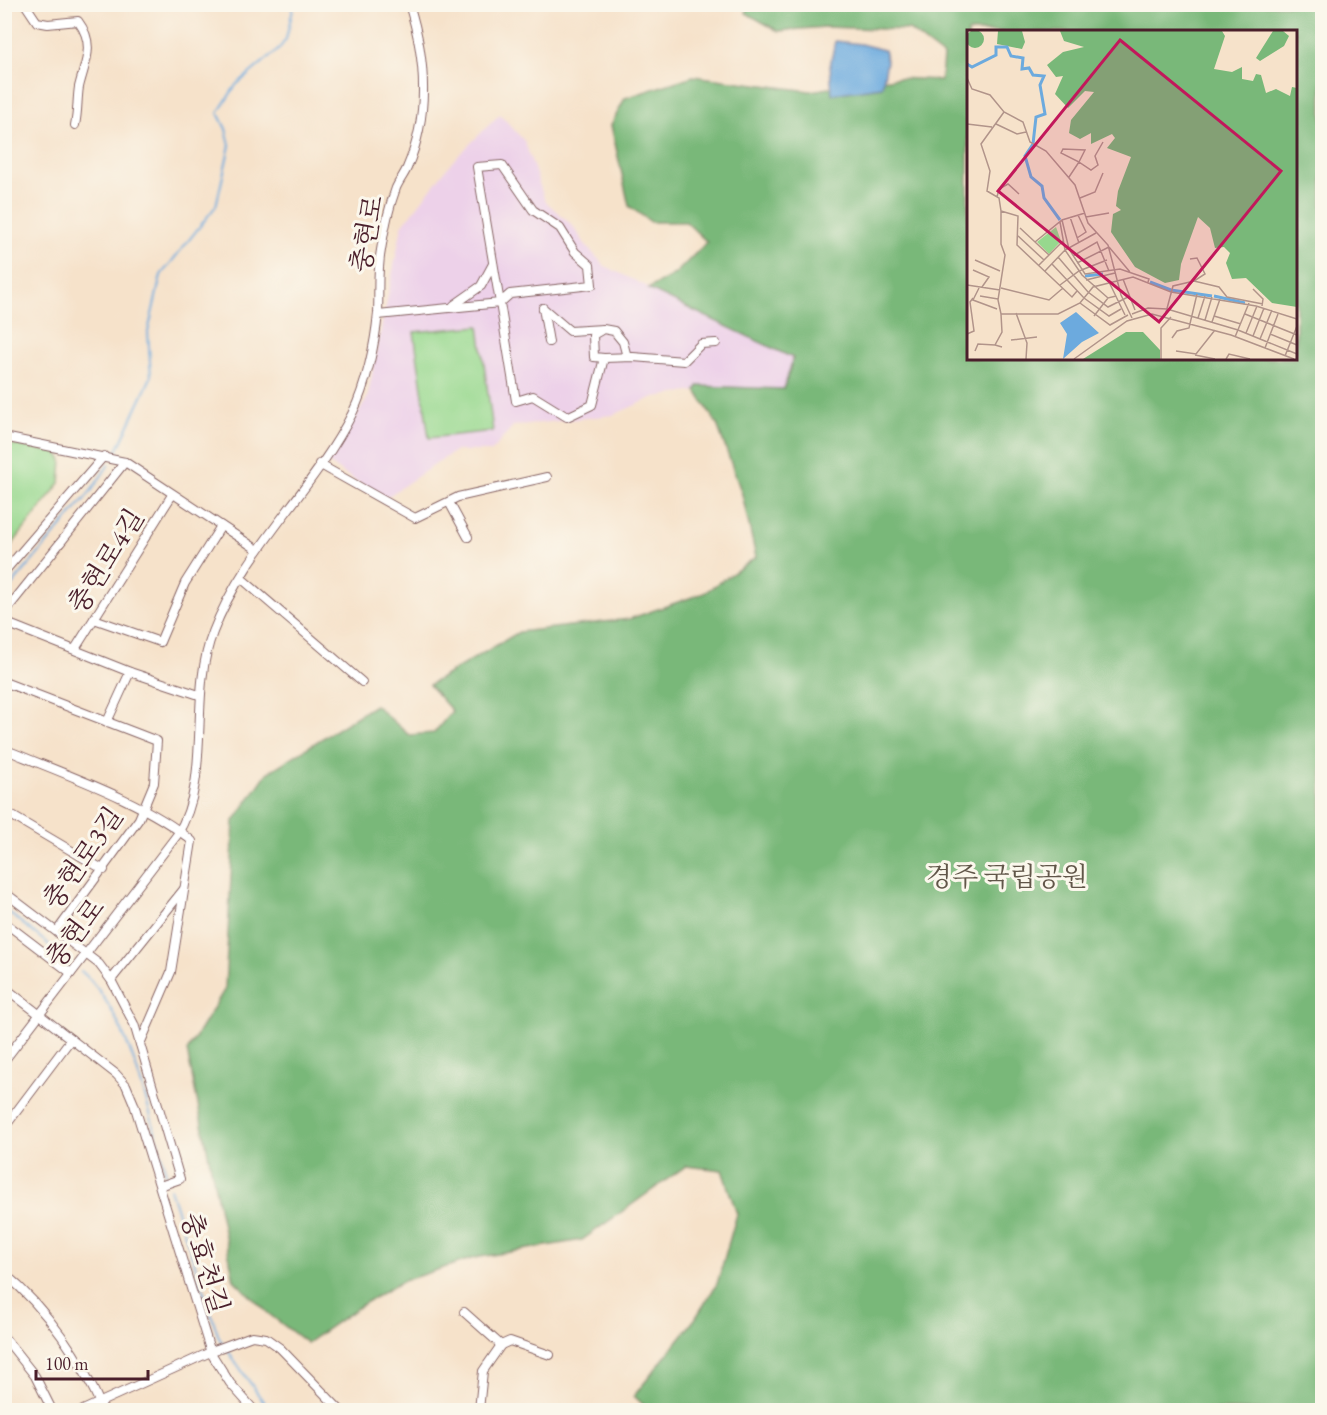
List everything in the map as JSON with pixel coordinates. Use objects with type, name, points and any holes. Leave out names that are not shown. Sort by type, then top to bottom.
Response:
[{"type":"street","points":[[25,4],[38,22],[48,24],[78,21],[88,38],[90,49],[79,88],[75,125]]},
{"type":"street","name":"충현로","points":[[4,1061],[180,831],[191,807],[194,791],[199,695],[212,634],[220,614],[258,550],[352,413],[365,379],[378,315],[380,252],[396,187],[407,169],[418,132],[424,81],[421,40],[409,4]]},
{"type":"street","points":[[378,315],[500,303],[510,294],[592,285],[590,264],[575,252],[560,228],[533,210],[502,165],[477,168],[500,303],[516,401],[533,396],[567,417],[592,405],[604,358]]},
{"type":"street","points":[[441,308],[460,303],[482,286],[493,264]]},
{"type":"street","points":[[549,342],[543,308],[570,331],[603,329],[614,331],[623,342],[627,357]]},
{"type":"street","points":[[603,329],[593,335],[591,342],[594,357],[684,361],[701,344],[716,343]]},
{"type":"street","points":[[4,437],[125,462],[258,550]]},
{"type":"street","points":[[4,572],[104,456]]},
{"type":"street","points":[[4,613],[125,462]]},
{"type":"street","points":[[319,464],[415,518],[449,502],[547,477]]},
{"type":"street","name":"충현로4길","points":[[75,649],[172,495]]},
{"type":"street","points":[[449,502],[468,537]]},
{"type":"street","points":[[94,619],[160,642],[185,583],[221,526]]},
{"type":"street","points":[[4,556],[16,557]]},
{"type":"street","points":[[241,578],[362,682]]},
{"type":"street","name":"충현로4길","points":[[4,622],[130,672],[199,695]]},
{"type":"street","points":[[107,722],[130,672]]},
{"type":"street","name":"충현로3길","points":[[4,682],[157,741],[154,783],[135,828],[57,931]]},
{"type":"street","name":"충현로3길","points":[[4,749],[143,809],[180,831]]},
{"type":"street","points":[[4,811],[104,870]]},
{"type":"street","points":[[140,1044],[171,972],[192,841],[180,831]]},
{"type":"street","points":[[111,980],[173,905],[186,885]]},
{"type":"street","points":[[4,892],[86,954],[111,980],[127,1009],[140,1044]]},
{"type":"street","points":[[4,922],[71,973]]},
{"type":"street","name":"충효천길","points":[[4,987],[41,1014],[126,1085],[160,1186],[211,1353],[231,1383],[254,1410]]},
{"type":"street","points":[[4,1128],[71,1039]]},
{"type":"street","name":"충효천길","points":[[140,1044],[180,1179],[160,1186]]},
{"type":"street","points":[[4,1273],[54,1325],[101,1407]]},
{"type":"street","points":[[465,1312],[501,1345]]},
{"type":"street","name":"충효천길","points":[[211,1353],[252,1336],[267,1338],[280,1348],[340,1410]]},
{"type":"street","points":[[4,1337],[35,1376],[52,1410]]},
{"type":"street","points":[[479,1410],[483,1371],[501,1345],[510,1341],[550,1354]]},
{"type":"street","points":[[83,1410],[101,1407],[211,1353]]},
{"type":"shaded area","points":[[500,114],[525,142],[545,201],[573,226],[587,247],[605,266],[793,358],[784,389],[698,386],[696,391],[654,397],[613,415],[513,426],[492,451],[455,451],[384,499],[328,463],[367,399],[402,226],[451,163]]},
{"type":"green space","name":"경주 국립공원","points":[[748,5],[1322,5],[1322,1410],[649,1410],[634,1396],[695,1319],[717,1284],[737,1214],[722,1170],[686,1166],[582,1240],[474,1258],[403,1281],[360,1306],[307,1343],[269,1314],[234,1280],[187,1051],[225,989],[234,821],[267,773],[375,705],[409,735],[434,733],[452,711],[429,685],[519,632],[629,619],[704,593],[756,557],[742,494],[717,424],[696,391],[698,386],[784,389],[793,358],[648,289],[675,274],[707,242],[686,222],[651,222],[629,206],[611,125],[625,98],[693,76],[810,91],[895,78],[941,80],[943,56],[909,30],[825,27],[778,31],[746,13]]},
{"type":"green space","points":[[479,326],[493,431],[429,438],[414,332]]},
{"type":"green space","points":[[5,443],[57,453],[62,460],[60,483],[8,550],[4,549]]},
{"type":"water","points":[[835,41],[884,50],[887,61],[882,87],[832,94],[830,66]]},
{"type":"waterway","points":[[116,453],[151,377],[148,332],[161,275],[216,206],[230,145],[226,129],[218,113],[236,85],[279,49],[286,39],[294,4]]},
{"type":"waterway","points":[[4,597],[92,490],[109,464]]},
{"type":"waterway","points":[[4,909],[71,962]]},
{"type":"waterway","points":[[81,971],[98,989],[113,1012],[125,1039],[145,1096],[167,1177]]},
{"type":"waterway","points":[[170,1189],[219,1338],[269,1410]]}]
